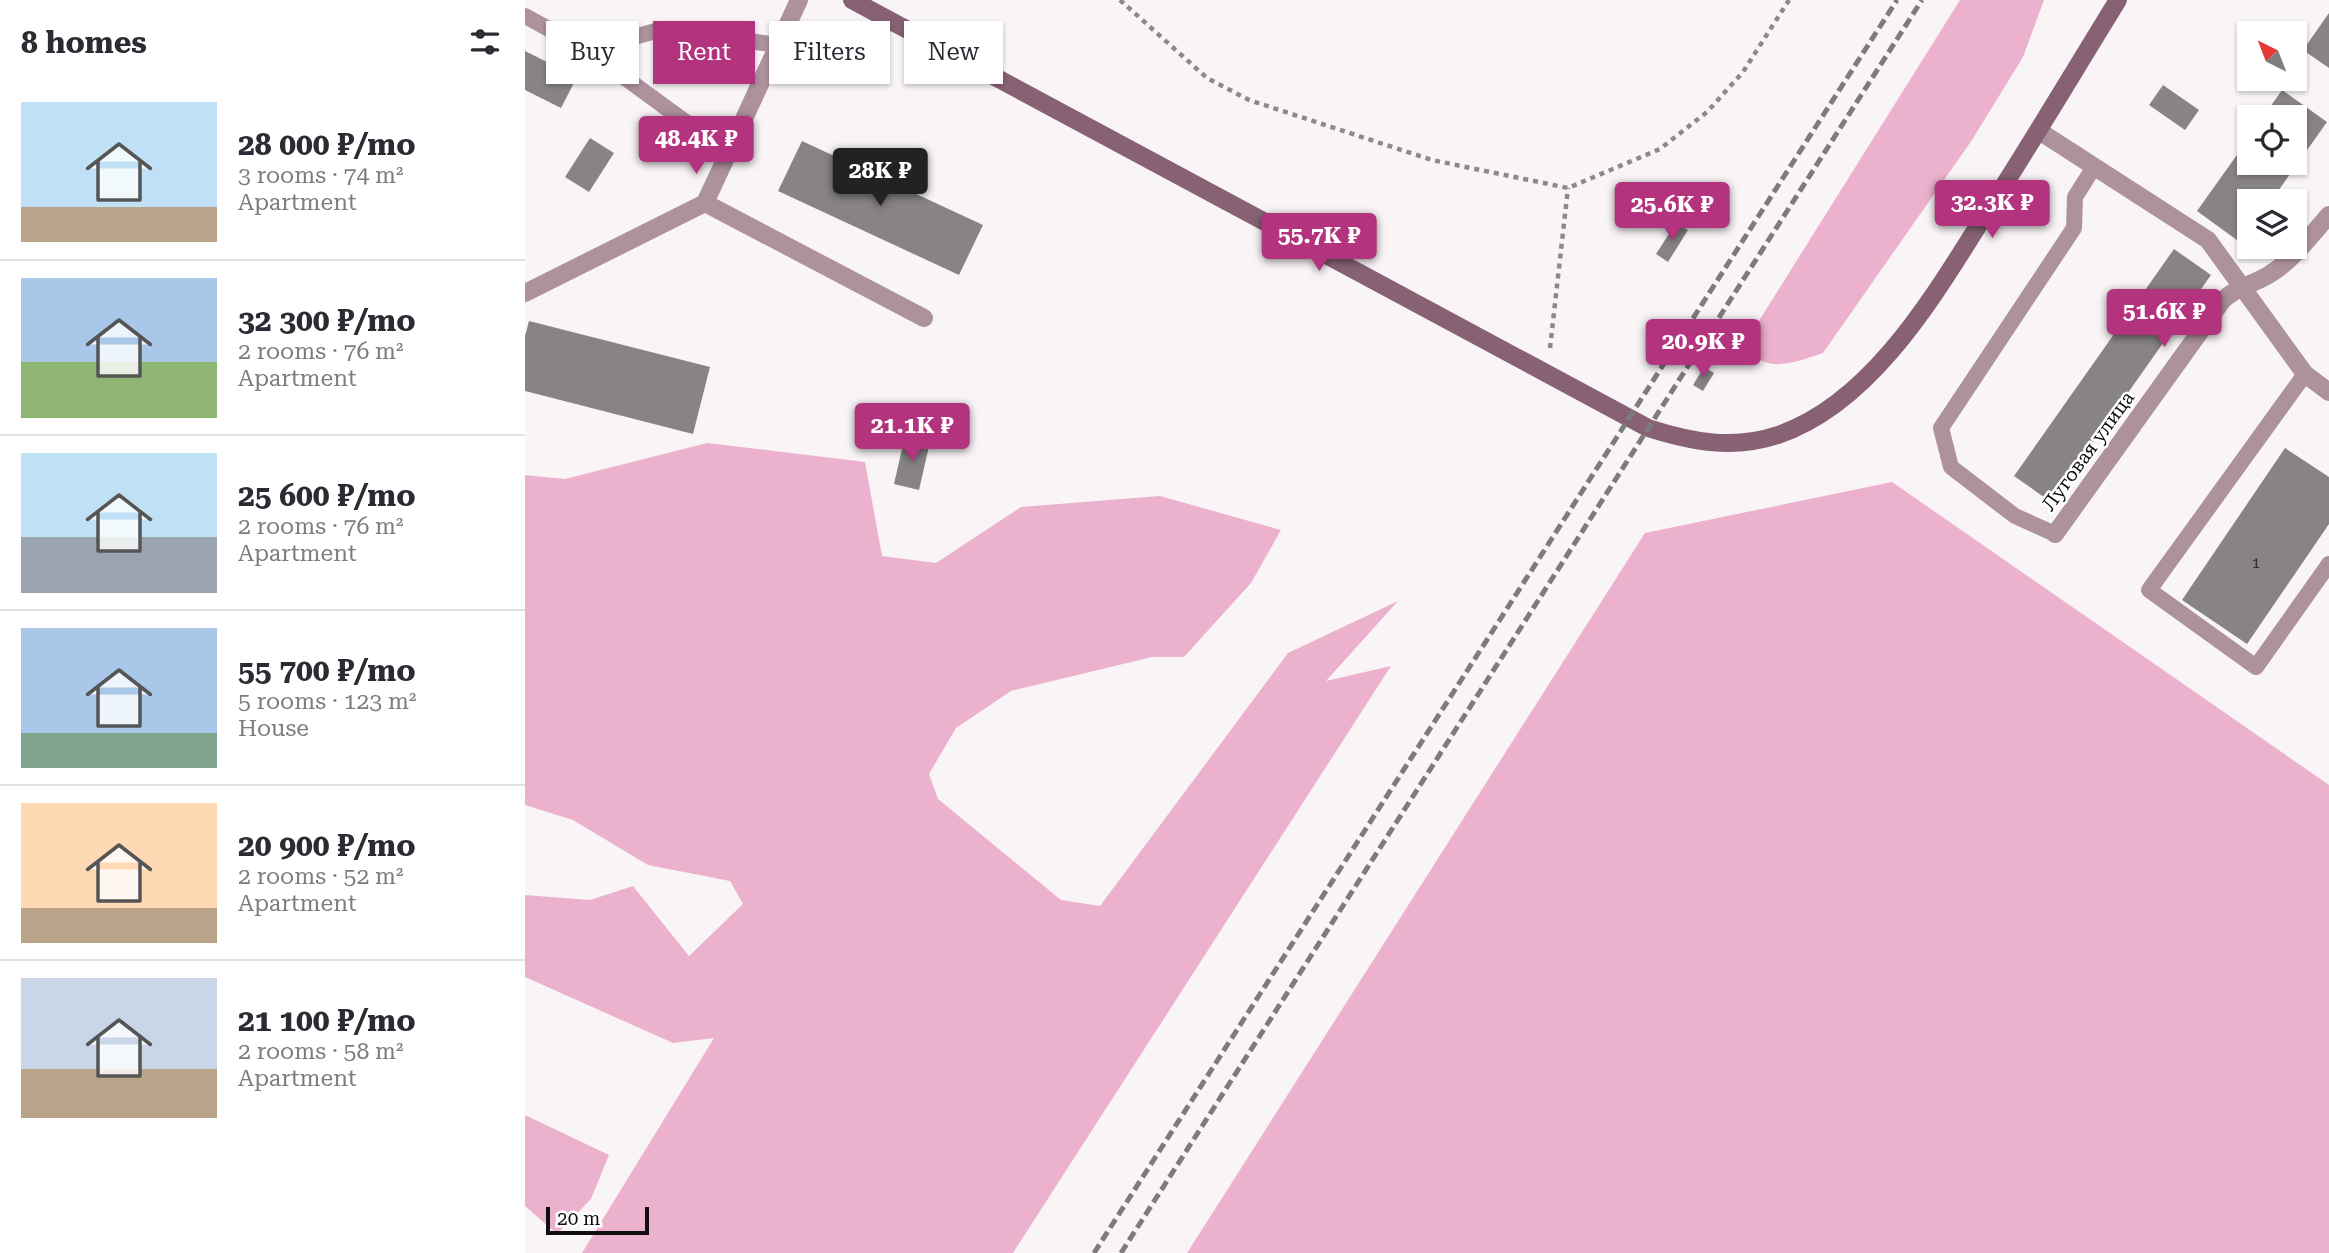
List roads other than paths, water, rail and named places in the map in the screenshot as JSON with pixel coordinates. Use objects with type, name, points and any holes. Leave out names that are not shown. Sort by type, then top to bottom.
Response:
[{"type":"street","points":[[789,21],[799,0]]},
{"type":"street","points":[[852,0],[1648,428],[1686,440],[1713,444],[1778,435],[1836,402],[1871,372],[1929,302],[2039,131],[2118,0]]},
{"type":"street","points":[[525,293],[705,204],[769,64]]},
{"type":"street","points":[[2039,131],[2208,240],[2305,374],[2329,392]]},
{"type":"street","points":[[705,204],[924,318]]},
{"type":"street","name":"Луговая улица","points":[[2055,534],[2222,301],[2242,285],[2268,276],[2282,265],[2329,215]]},
{"type":"lane","points":[[525,16],[546,28]]},
{"type":"lane","points":[[639,36],[663,29],[769,44]]},
{"type":"lane","points":[[634,84],[728,153]]},
{"type":"lane","points":[[2055,534],[2015,516],[1951,467],[1941,428],[2074,228],[2075,197],[2094,167]]},
{"type":"lane","points":[[2305,374],[2149,590],[2256,667],[2329,564]]},
{"type":"railway","points":[[1094,1253],[1897,0]]},
{"type":"railway","points":[[1121,1253],[1922,0]]}]
